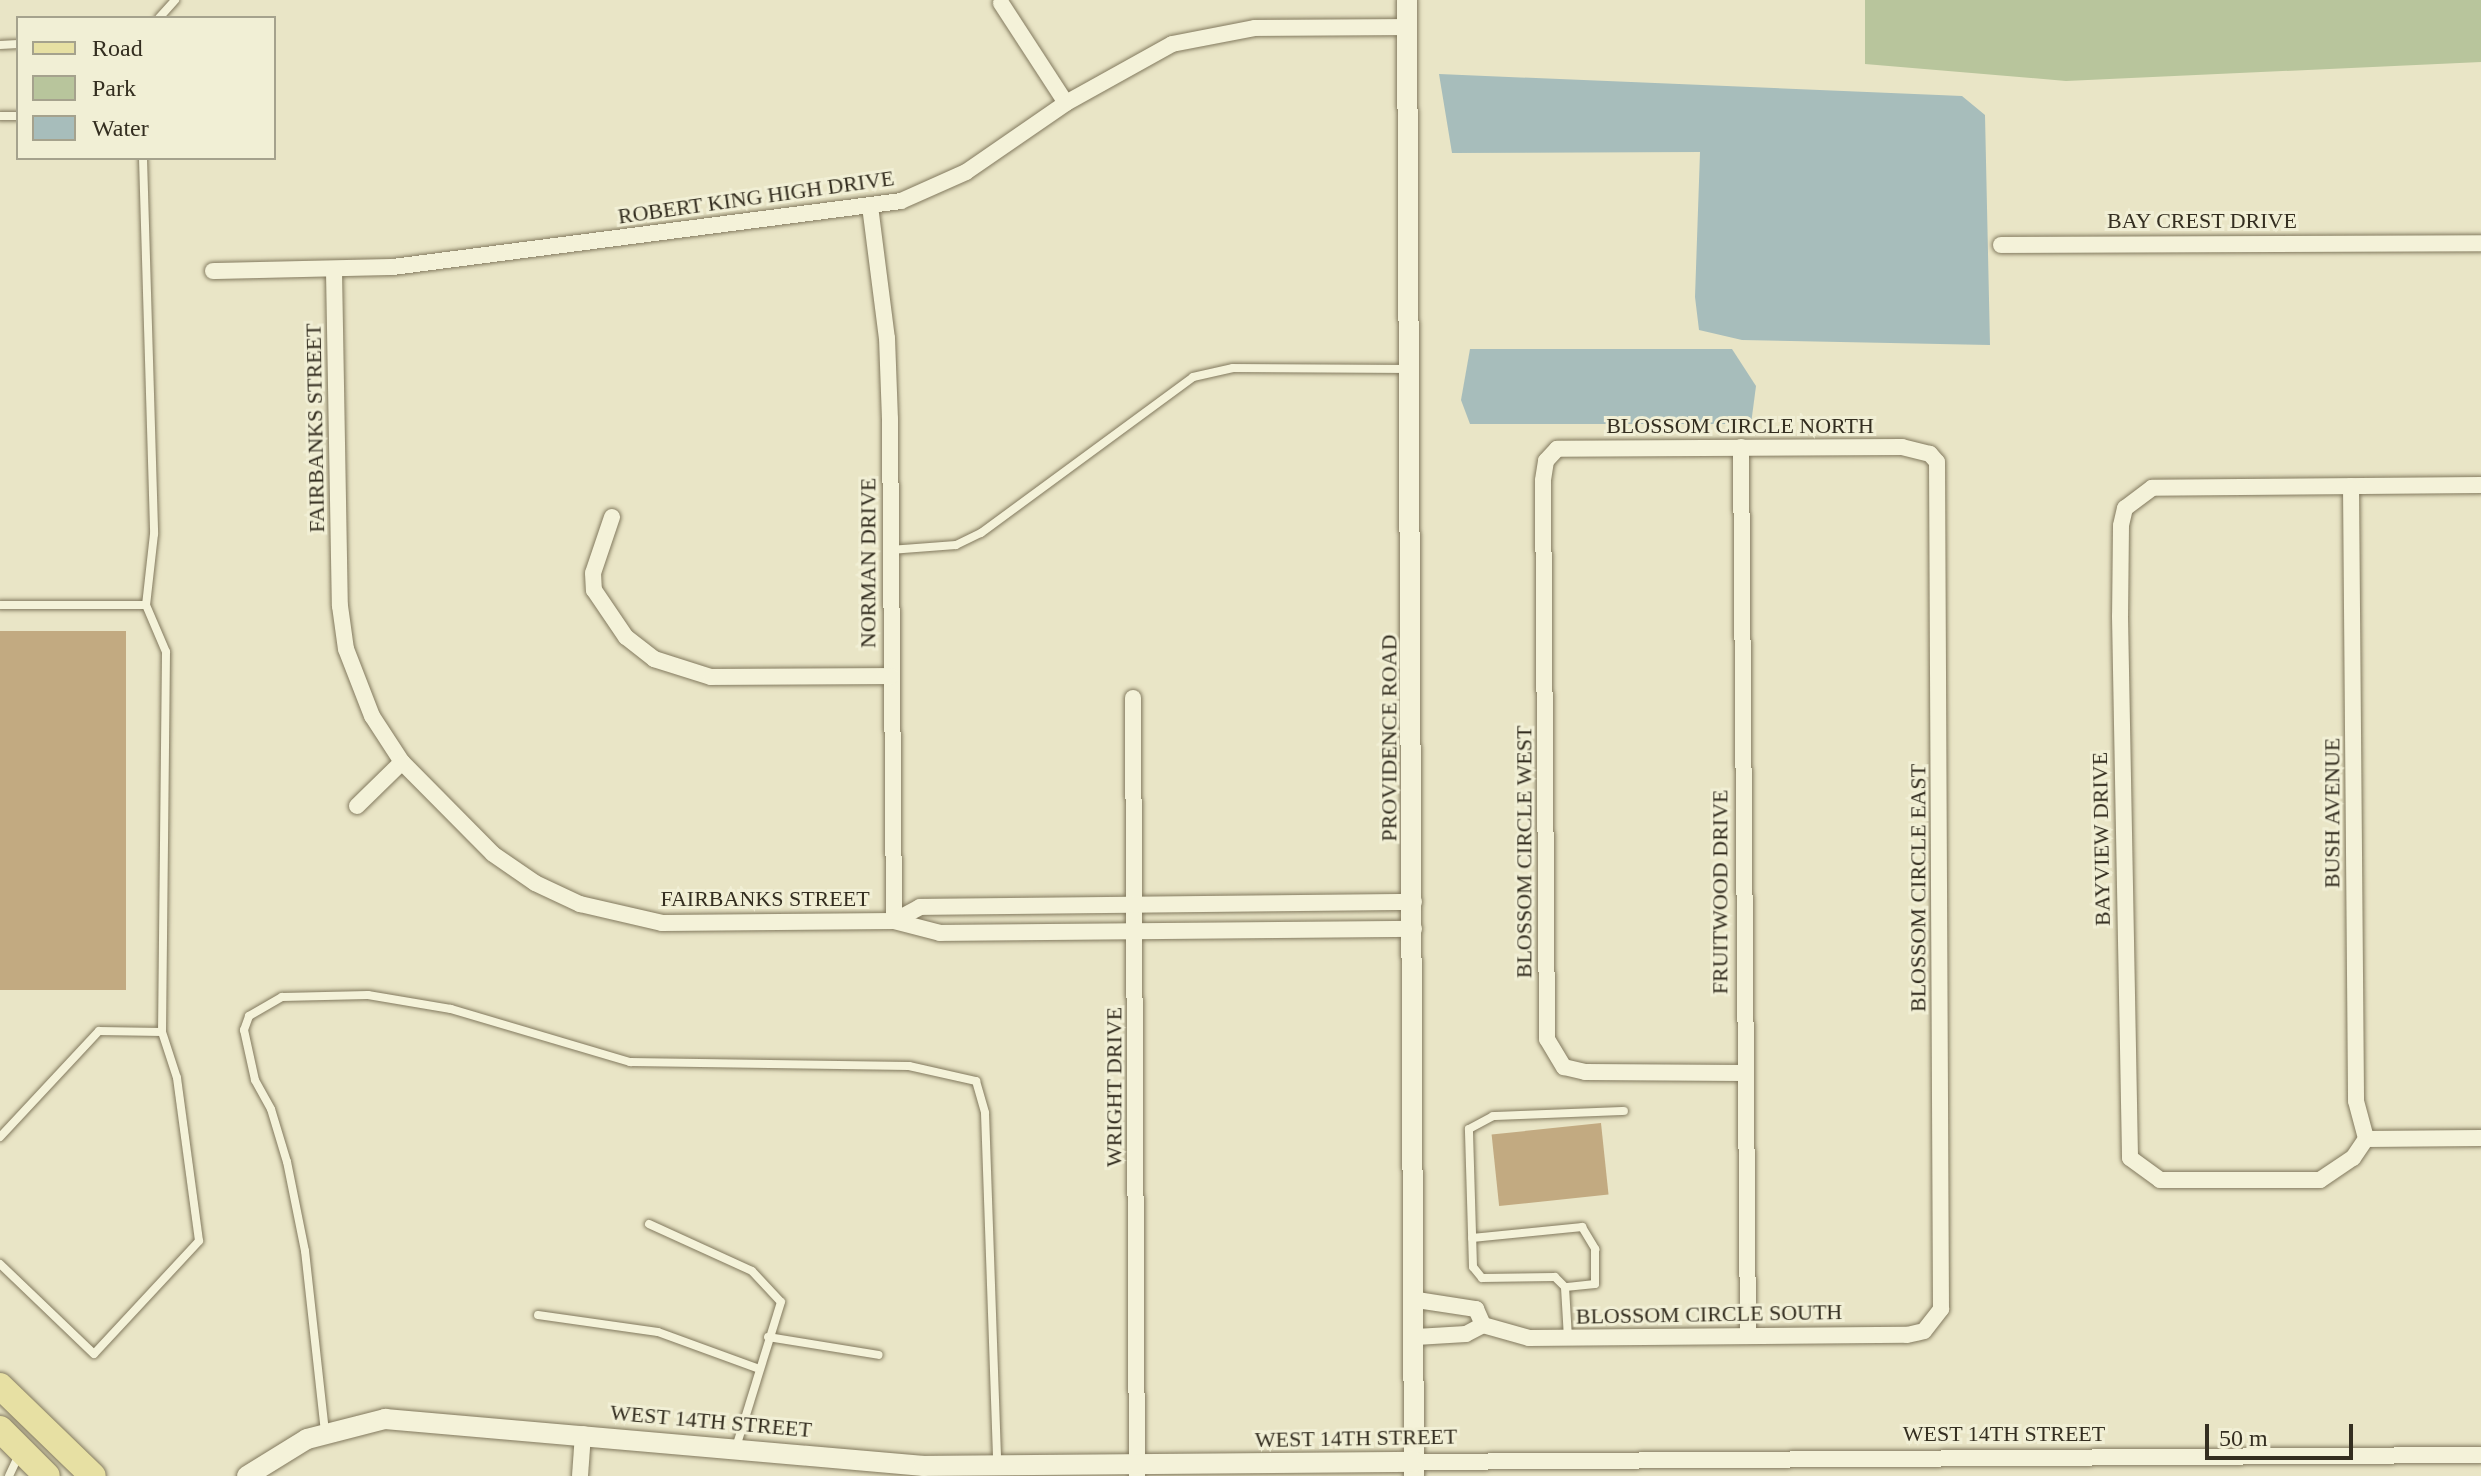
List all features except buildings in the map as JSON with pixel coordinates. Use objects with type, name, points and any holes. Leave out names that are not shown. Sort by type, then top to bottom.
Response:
[{"type":"main road","points":[[0,1386],[93,1476]]},
{"type":"main road","points":[[0,1429],[47,1476]]},
{"type":"street","name":"PROVIDENCE ROAD","points":[[1407,0],[1417,1300],[1414,1469]]},
{"type":"street","points":[[1001,3],[1066,103]]},
{"type":"street","name":"ROBERT KING HIGH DRIVE","points":[[213,271],[334,271],[459,261],[901,201],[966,172],[1066,103],[1172,44],[1218,32],[1287,26],[1407,27]]},
{"type":"street","name":"NORMAN DRIVE","points":[[870,206],[887,338],[894,921]]},
{"type":"street","name":"BAY CREST DRIVE","points":[[2001,245],[2481,243]]},
{"type":"street","name":"FAIRBANKS STREET","points":[[334,271],[340,606],[357,679],[372,716],[402,762],[493,854],[535,883],[580,904],[662,923],[894,921],[940,933],[1136,934],[1414,929]]},
{"type":"street","name":"BLOSSOM CIRCLE NORTH","points":[[1552,453],[1741,447],[1902,447],[1930,454]]},
{"type":"street","name":"FRUITWOOD DRIVE","points":[[1741,447],[1748,1335]]},
{"type":"street","name":"BLOSSOM CIRCLE WEST","points":[[1552,453],[1543,481],[1547,1039],[1551,1054],[1564,1067],[1585,1072],[1744,1073]]},
{"type":"street","name":"BLOSSOM CIRCLE EAST","points":[[1930,454],[1937,462],[1939,479],[1943,1293],[1933,1322]]},
{"type":"street","name":"BAYVIEW DRIVE","points":[[2366,1139],[2353,1158],[2320,1180],[2160,1180],[2142,1170],[2130,1158],[2126,1138],[2120,616],[2125,508],[2152,488],[2481,485]]},
{"type":"street","name":"BUSH AVENUE","points":[[2351,486],[2356,1101],[2366,1139]]},
{"type":"street","points":[[612,517],[593,573],[594,590],[626,637],[654,659],[711,677],[891,676]]},
{"type":"street","name":"WRIGHT DRIVE","points":[[1133,698],[1137,1470]]},
{"type":"street","points":[[357,806],[402,762]]},
{"type":"street","name":"FAIRBANKS STREET","points":[[894,921],[920,907],[1414,902]]},
{"type":"street","points":[[2366,1139],[2481,1138]]},
{"type":"street","name":"BLOSSOM CIRCLE SOUTH","points":[[1417,1300],[1476,1309],[1483,1325],[1529,1338],[1907,1335],[1924,1331],[1933,1322]]},
{"type":"street","points":[[1416,1337],[1466,1334],[1483,1325]]},
{"type":"street","name":"WEST 14TH STREET","points":[[247,1476],[325,1433],[385,1419],[736,1447],[924,1466],[1137,1470],[2028,1468],[2481,1455]]},
{"type":"street","points":[[580,1476],[583,1434]]},
{"type":"lane","points":[[161,16],[175,0]]},
{"type":"lane","points":[[0,1264],[94,1354],[199,1241],[177,1078],[162,1032],[166,652],[146,605],[154,534],[143,160]]},
{"type":"lane","points":[[890,551],[956,545],[981,533],[1193,377],[1233,368],[1410,369]]},
{"type":"lane","points":[[0,605],[146,605]]},
{"type":"lane","points":[[325,1433],[305,1251],[290,1176],[271,1109],[255,1080],[244,1030],[249,1016],[282,997],[368,995],[451,1009],[630,1062],[909,1066],[976,1081],[986,1128],[997,1466]]},
{"type":"lane","points":[[0,1137],[99,1031],[162,1032]]},
{"type":"lane","points":[[1568,1338],[1565,1287],[1555,1277],[1482,1278],[1473,1267],[1469,1129],[1479,1120],[1624,1111]]},
{"type":"lane","points":[[649,1224],[752,1271],[781,1302],[757,1368],[736,1447]]},
{"type":"lane","points":[[1472,1238],[1582,1227],[1595,1249],[1595,1284],[1565,1287]]},
{"type":"lane","points":[[538,1315],[658,1332],[757,1368]]},
{"type":"lane","points":[[768,1337],[879,1355]]},
{"type":"lane","points":[[9,1476],[21,1450]]},
{"type":"green space","points":[[1865,0],[2481,0],[2481,62],[2066,81],[1865,64]]},
{"type":"water","points":[[1439,74],[1962,96],[1985,115],[1990,345],[1742,340],[1699,330],[1695,297],[1700,152],[1452,153]]},
{"type":"water","points":[[1470,349],[1732,349],[1756,386],[1751,424],[1470,424],[1461,400]]}]
